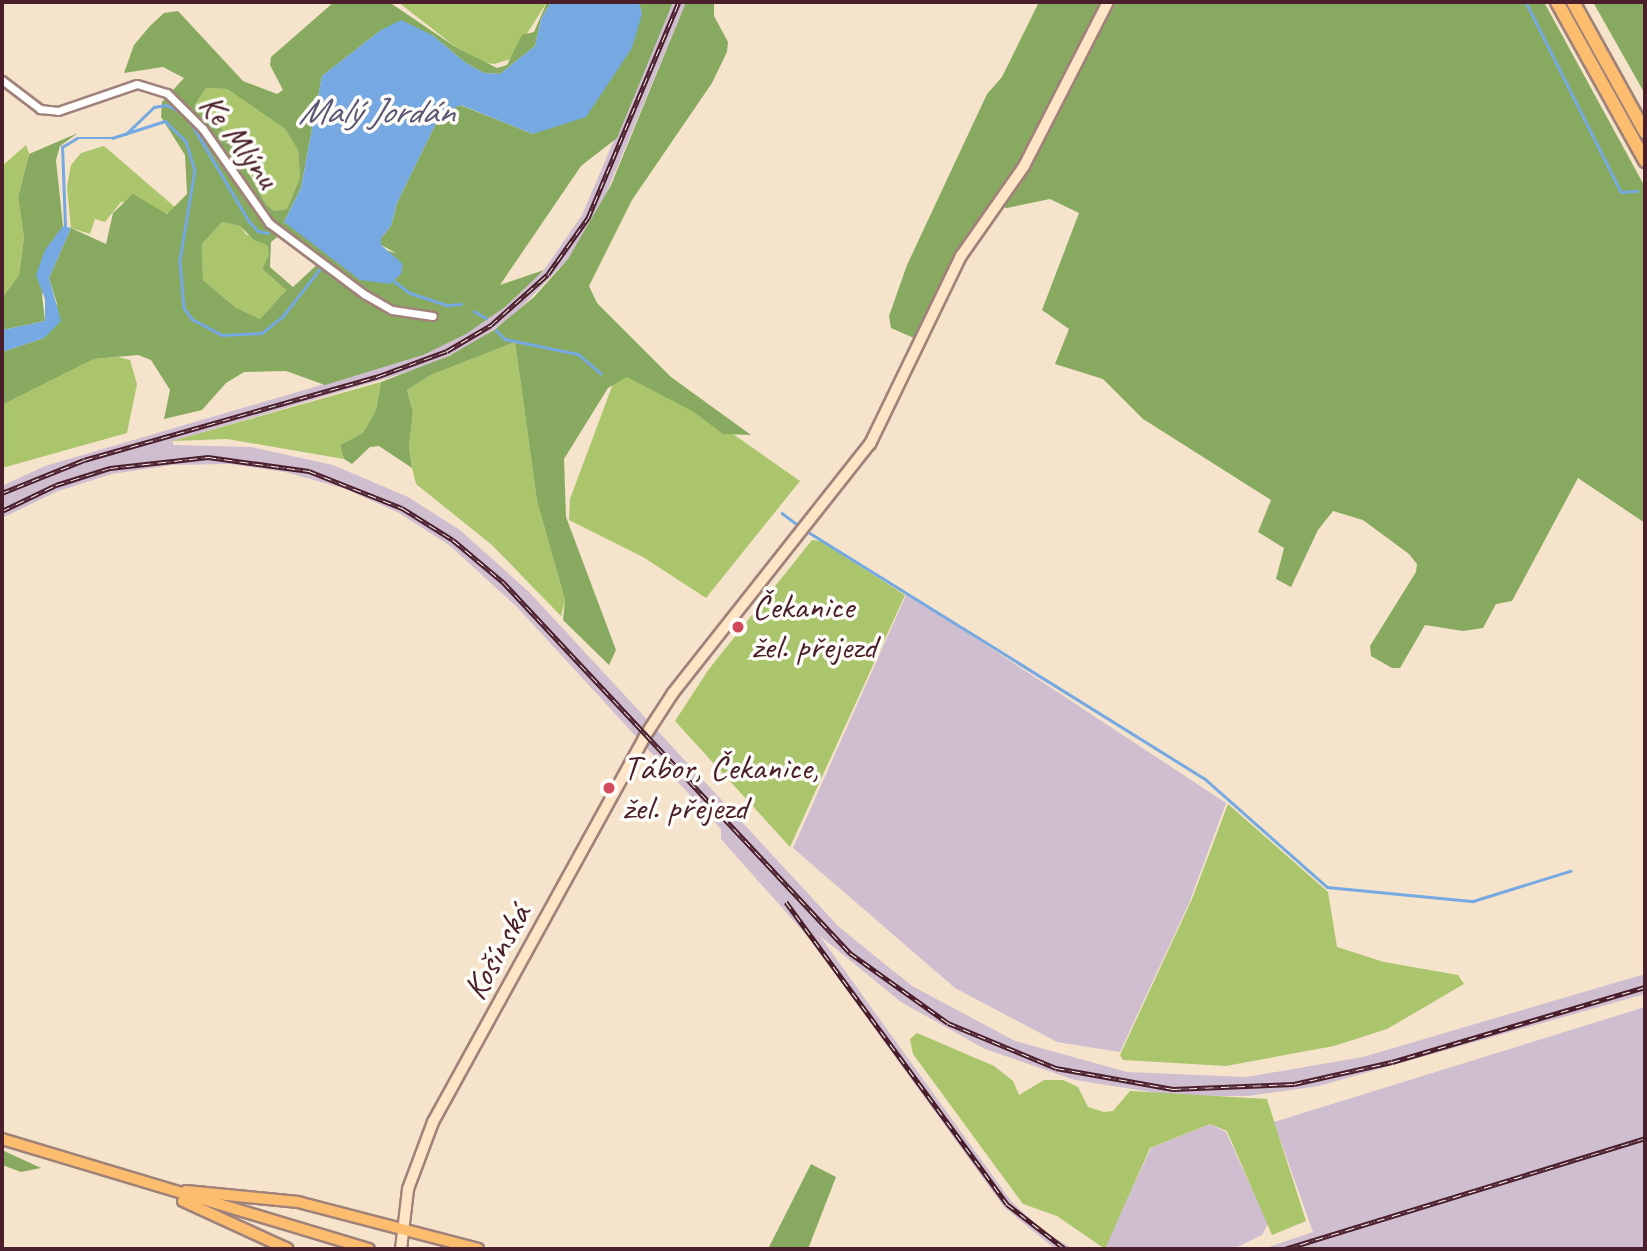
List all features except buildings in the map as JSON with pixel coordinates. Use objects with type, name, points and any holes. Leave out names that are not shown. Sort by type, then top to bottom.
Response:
[{"type":"highway","points":[[1557,2],[1645,161]]},
{"type":"highway","points":[[1573,2],[1645,132]]},
{"type":"main road","points":[[2,1139],[369,1249]]},
{"type":"main road","points":[[159,1188],[298,1202],[478,1249]]},
{"type":"main road","points":[[159,1188],[288,1249]]},
{"type":"street","name":"Košínská","points":[[401,1249],[402,1227],[412,1177],[433,1122],[645,736],[673,693],[870,444],[961,256],[1024,166],[1108,2]]},
{"type":"street","name":"Ke Mlýnu","points":[[2,80],[40,109],[58,111],[137,84],[167,93],[203,129],[259,212],[344,282],[392,310],[433,316]]},
{"type":"shaded area","points":[[673,2],[686,2],[601,206],[568,259],[513,316],[472,344],[428,366],[173,441],[173,445],[251,447],[333,465],[408,497],[460,530],[531,594],[839,927],[912,986],[1015,1041],[1127,1072],[1246,1077],[1363,1057],[1645,974],[1645,994],[1319,1086],[1248,1096],[1177,1096],[1075,1080],[985,1049],[901,1002],[819,935],[1011,1201],[1043,1231],[1074,1249],[1055,1249],[1004,1207],[809,938],[721,839],[721,829],[517,607],[449,545],[399,513],[346,489],[285,472],[229,464],[172,465],[112,474],[58,491],[2,518],[2,486],[45,466],[423,355],[505,307],[544,270],[582,215]]},
{"type":"shaded area","points":[[907,593],[1226,803],[1189,903],[1120,1052],[1057,1042],[955,988],[793,848]]},
{"type":"shaded area","points":[[1645,1007],[1645,1249],[1263,1249],[1313,1232],[1274,1122]]},
{"type":"shaded area","points":[[1210,1124],[1226,1132],[1268,1224],[1262,1235],[1233,1249],[1104,1249],[1151,1148]]},
{"type":"green space","points":[[334,2],[389,2],[457,48],[497,68],[507,65],[522,35],[534,32],[547,2],[551,2],[541,19],[535,46],[500,74],[484,73],[466,63],[432,35],[381,30],[322,76],[301,188],[284,222],[396,253],[381,245],[381,238],[391,226],[397,203],[440,115],[460,105],[533,134],[642,14],[639,2],[673,2],[617,138],[581,166],[500,285],[544,270],[505,307],[466,334],[423,355],[325,385],[286,371],[244,372],[226,383],[202,410],[164,419],[170,390],[151,360],[138,355],[94,359],[2,405],[2,352],[44,338],[57,304],[49,278],[71,228],[106,244],[113,213],[133,194],[167,214],[187,194],[185,155],[161,117],[162,102],[184,78],[163,67],[124,73],[134,45],[164,13],[178,11],[243,81],[277,94],[283,90],[270,65],[271,57]],"holes":[[[206,88],[227,89],[285,129],[298,150],[300,177],[287,209],[274,211],[266,204],[227,134],[195,105]],[[222,222],[240,226],[254,240],[267,245],[269,254],[262,269],[286,290],[260,319],[235,307],[203,280],[202,244]],[[285,231],[322,260],[293,287],[270,267],[271,242]]]},
{"type":"green space","points":[[398,2],[547,2],[511,59],[494,64],[480,62],[457,48]]},
{"type":"green space","points":[[686,2],[714,2],[714,16],[728,42],[727,52],[712,83],[632,200],[589,286],[597,303],[671,377],[751,435],[723,434],[694,412],[627,377],[608,388],[564,459],[566,517],[616,650],[609,665],[563,620],[565,600],[537,501],[515,342],[431,375],[407,390],[413,412],[409,446],[412,468],[379,446],[370,447],[352,464],[344,459],[340,445],[363,433],[376,410],[381,382],[449,356],[494,330],[534,297],[568,259],[611,185]]},
{"type":"green space","points":[[1039,2],[1544,2],[1645,187],[1645,523],[1578,478],[1512,601],[1496,604],[1483,628],[1463,631],[1425,625],[1400,668],[1392,668],[1371,656],[1370,646],[1416,572],[1417,564],[1409,554],[1363,520],[1333,511],[1318,530],[1291,587],[1276,579],[1284,548],[1258,532],[1271,500],[1143,419],[1103,379],[1055,364],[1069,329],[1042,310],[1079,213],[1050,199],[1007,208],[995,205],[916,339],[891,328],[889,316],[907,265],[987,94],[1002,77]]},
{"type":"green space","points":[[1593,2],[1645,2],[1645,94]]},
{"type":"green space","points":[[206,88],[227,89],[285,129],[298,150],[300,177],[287,209],[274,211],[266,204],[238,149],[195,105]]},
{"type":"green space","points":[[78,133],[60,146],[56,160],[63,226],[42,295],[45,321],[2,330],[2,298],[19,275],[24,238],[18,197],[29,154]]},
{"type":"green space","points":[[26,145],[29,153],[18,197],[24,238],[19,275],[2,298],[2,166]]},
{"type":"green space","points":[[104,146],[176,208],[172,213],[162,213],[149,204],[121,202],[105,222],[95,219],[90,234],[71,228],[67,187],[71,165],[81,153]]},
{"type":"green space","points":[[222,222],[240,226],[246,234],[267,245],[269,254],[262,269],[286,290],[260,319],[235,307],[203,280],[202,244]]},
{"type":"green space","points":[[515,342],[537,501],[565,600],[561,616],[492,545],[416,484],[412,468],[409,446],[413,412],[407,390],[431,375]]},
{"type":"green space","points":[[118,357],[130,360],[137,384],[127,433],[2,468],[2,405],[94,359]]},
{"type":"green space","points":[[623,357],[800,481],[706,598],[643,557],[569,520],[570,499]]},
{"type":"green space","points":[[381,382],[376,410],[363,433],[340,445],[344,459],[227,439],[172,441]]},
{"type":"green space","points":[[812,540],[821,541],[905,595],[790,847],[675,721],[709,669]]},
{"type":"green space","points":[[1228,804],[1328,892],[1337,947],[1384,962],[1458,975],[1464,984],[1387,1029],[1334,1046],[1226,1066],[1123,1060],[1120,1055],[1192,899]]},
{"type":"green space","points":[[917,1033],[994,1066],[1013,1081],[1019,1095],[1044,1080],[1063,1080],[1078,1087],[1088,1107],[1104,1112],[1113,1111],[1130,1091],[1267,1099],[1306,1221],[1272,1235],[1227,1131],[1210,1124],[1150,1148],[1105,1249],[1057,1216],[1023,1204],[913,1054],[910,1039]]},
{"type":"green space","points":[[2,1150],[41,1168],[21,1172],[2,1165]]},
{"type":"green space","points":[[811,1164],[836,1177],[808,1249],[768,1249]]},
{"type":"water","name":"Malý Jordán","points":[[551,2],[639,2],[642,14],[632,48],[586,117],[533,134],[461,105],[440,115],[397,203],[391,226],[381,238],[381,245],[403,264],[401,274],[390,284],[360,280],[284,222],[301,188],[322,76],[381,30],[401,20],[432,35],[466,63],[484,73],[500,74],[535,46],[541,19]]},
{"type":"water","points":[[63,226],[71,228],[49,278],[61,321],[44,338],[2,352],[2,330],[45,321],[45,299],[36,275],[45,250]]},
{"type":"waterway","points":[[1526,2],[1621,192],[1637,191]]},
{"type":"waterway","points":[[126,134],[154,107],[166,105],[184,113]]},
{"type":"waterway","points":[[65,227],[62,147],[77,138],[112,138],[165,121],[186,141],[195,170],[180,261],[184,308],[192,319],[222,335],[262,333],[283,316],[322,266]]},
{"type":"waterway","points":[[190,121],[249,221],[258,231],[268,233]]},
{"type":"waterway","points":[[394,281],[410,293],[448,305],[461,304]]},
{"type":"waterway","points":[[474,311],[486,318]]},
{"type":"waterway","points":[[496,330],[505,339],[578,354],[601,373]]},
{"type":"waterway","points":[[782,513],[799,526]]},
{"type":"waterway","points":[[810,533],[1204,778],[1327,887],[1473,901],[1570,871]]},
{"type":"railway","points":[[2,493],[84,460],[379,376],[447,351],[491,325],[548,274],[588,218],[679,2]]},
{"type":"railway","points":[[2,511],[56,485],[110,468],[208,457],[309,471],[402,508],[453,540],[504,583],[850,953],[948,1023],[1056,1068],[1173,1089],[1294,1084],[1392,1062],[1645,987]]},
{"type":"railway","points":[[786,902],[1007,1204],[1065,1249]]},
{"type":"railway","points":[[1285,1249],[1645,1138]]},
{"type":"place","name":"Čekanice žel. přejezd","points":[[738,627]]},
{"type":"place","name":"Tábor, Čekanice, žel. přejezd","points":[[609,788]]}]
